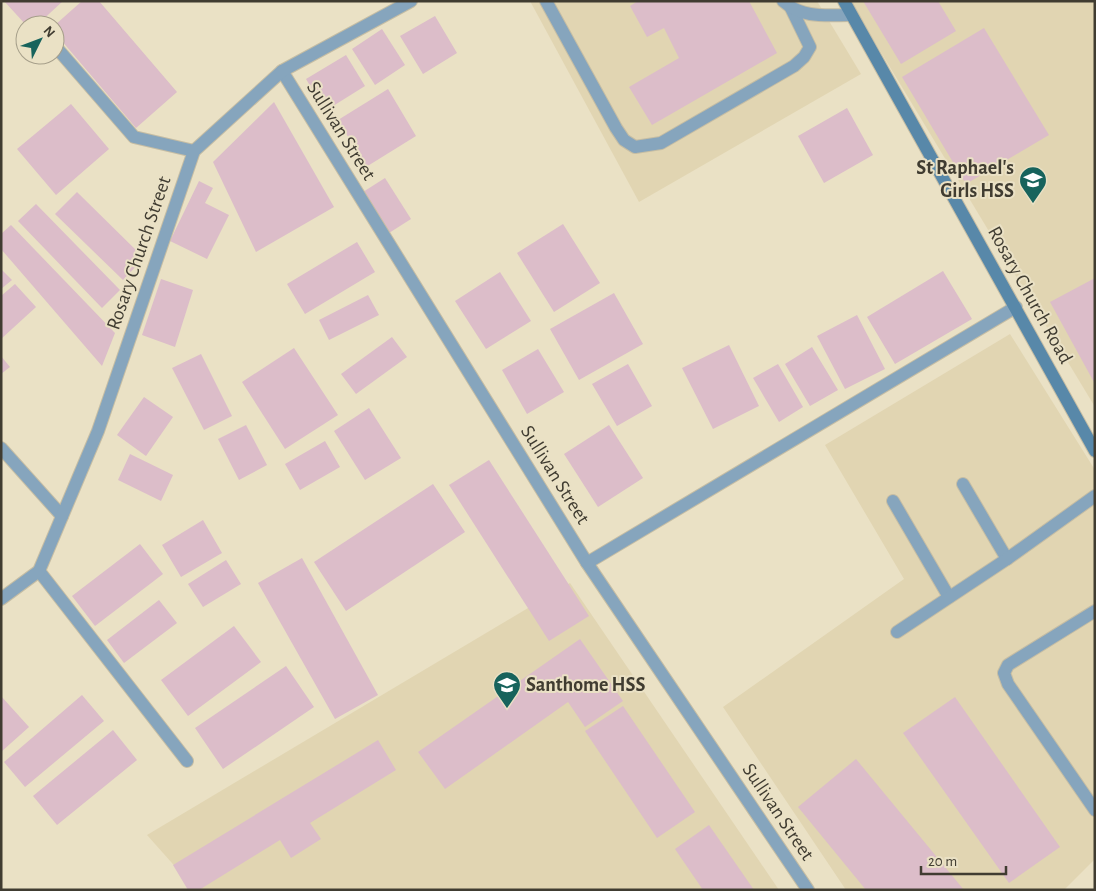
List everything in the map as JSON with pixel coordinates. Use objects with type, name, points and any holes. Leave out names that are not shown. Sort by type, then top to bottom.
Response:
[{"type":"main road","name":"Rosary Church Road","points":[[844,1],[1095,451]]},
{"type":"street","name":"Rosary Church Street","points":[[39,571],[98,431],[194,151],[282,72],[411,1]]},
{"type":"street","points":[[546,1],[616,128],[624,140],[635,147],[661,143],[794,66],[804,57],[810,47],[787,5]]},
{"type":"street","points":[[787,5],[810,16],[851,15]]},
{"type":"street","points":[[65,58],[134,137],[194,151]]},
{"type":"street","name":"Sullivan Street","points":[[282,72],[587,563],[808,890]]},
{"type":"street","points":[[587,563],[1016,307]]},
{"type":"street","points":[[1,448],[62,516]]},
{"type":"street","points":[[963,484],[1007,559]]},
{"type":"street","points":[[897,632],[1007,559],[1095,496]]},
{"type":"street","points":[[893,501],[949,597]]},
{"type":"street","points":[[1,599],[39,571],[187,762]]},
{"type":"street","points":[[1095,611],[1008,665],[1004,673],[1008,684],[1095,810]]},
{"type":"shaded area","points":[[530,1],[817,1],[861,74],[639,202]]},
{"type":"shaded area","name":"St Raphael's Girls HSS","points":[[850,1],[1095,1],[1095,407]]},
{"type":"shaded area","points":[[1010,334],[1095,470],[1095,859],[1064,890],[846,890],[723,707],[904,579],[825,445]]},
{"type":"shaded area","name":"Santhome HSS","points":[[570,583],[779,890],[196,890],[147,835]]},
{"type":"building","points":[[4,1],[63,1],[48,15],[17,15]]},
{"type":"building","points":[[82,1],[99,1],[177,92],[136,128],[65,45],[65,16]]},
{"type":"building","points":[[638,1],[749,1],[777,53],[652,125],[629,87],[679,58],[664,28],[647,37],[630,6]]},
{"type":"building","points":[[863,1],[938,1],[956,31],[901,64]]},
{"type":"building","points":[[435,16],[457,53],[423,74],[400,36]]},
{"type":"building","points":[[984,28],[1049,135],[966,184],[902,77]]},
{"type":"building","points":[[382,29],[405,65],[375,85],[352,49]]},
{"type":"building","points":[[346,55],[365,86],[325,111],[306,79]]},
{"type":"building","points":[[388,89],[416,136],[366,167],[338,120]]},
{"type":"building","points":[[274,102],[334,207],[256,252],[213,162]]},
{"type":"building","points":[[71,104],[109,149],[56,195],[17,149]]},
{"type":"building","points":[[847,108],[873,155],[824,183],[798,136]]},
{"type":"building","points":[[385,178],[411,219],[389,233],[363,192]]},
{"type":"building","points":[[199,181],[213,188],[205,203],[229,215],[207,259],[170,241]]},
{"type":"building","points":[[77,192],[144,258],[123,280],[55,214]]},
{"type":"building","points":[[36,204],[120,290],[102,308],[18,221]]},
{"type":"building","points":[[563,224],[600,283],[554,312],[517,253]]},
{"type":"building","points":[[11,225],[115,333],[102,366],[1,249],[1,234]]},
{"type":"building","points":[[357,242],[375,272],[305,314],[287,284]]},
{"type":"building","points":[[1,269],[12,280],[1,289]]},
{"type":"building","points":[[943,271],[972,319],[895,364],[867,317]]},
{"type":"building","points":[[500,272],[531,321],[486,349],[455,301]]},
{"type":"building","points":[[1095,278],[1095,384],[1050,302]]},
{"type":"building","points":[[161,279],[193,290],[175,347],[142,335]]},
{"type":"building","points":[[15,284],[36,307],[1,339],[1,296]]},
{"type":"building","points":[[614,293],[643,344],[579,380],[550,329]]},
{"type":"building","points":[[368,295],[379,315],[329,340],[319,320]]},
{"type":"building","points":[[857,315],[885,369],[845,389],[817,336]]},
{"type":"building","points":[[392,337],[407,357],[356,394],[341,374]]},
{"type":"building","points":[[729,345],[759,406],[713,429],[682,368]]},
{"type":"building","points":[[812,347],[838,390],[810,406],[785,364]]},
{"type":"building","points":[[294,348],[338,415],[285,449],[242,382]]},
{"type":"building","points":[[538,349],[564,392],[527,414],[502,370]]},
{"type":"building","points":[[201,354],[232,416],[204,430],[172,368]]},
{"type":"building","points":[[1,356],[10,367],[1,374]]},
{"type":"building","points":[[628,364],[652,406],[617,426],[592,384]]},
{"type":"building","points":[[778,364],[803,407],[779,422],[753,378]]},
{"type":"building","points":[[144,397],[173,417],[146,456],[117,435]]},
{"type":"building","points":[[369,408],[401,458],[365,480],[334,431]]},
{"type":"building","points":[[246,425],[267,465],[239,480],[218,439]]},
{"type":"building","points":[[609,425],[643,478],[598,507],[564,454]]},
{"type":"building","points":[[325,441],[340,467],[300,490],[285,464]]},
{"type":"building","points":[[130,454],[173,475],[161,501],[118,480]]},
{"type":"building","points":[[489,460],[589,616],[549,641],[449,485]]},
{"type":"building","points":[[433,484],[465,532],[346,611],[314,562]]},
{"type":"building","points":[[203,520],[222,553],[181,577],[162,545]]},
{"type":"building","points":[[140,544],[163,574],[95,626],[72,596]]},
{"type":"building","points":[[302,558],[378,695],[335,719],[258,583]]},
{"type":"building","points":[[226,560],[241,584],[203,607],[188,584]]},
{"type":"building","points":[[159,600],[177,623],[124,663],[107,640]]},
{"type":"building","points":[[234,626],[261,662],[188,716],[161,680]]},
{"type":"building","points":[[580,639],[623,701],[585,727],[568,702],[445,789],[418,752]]},
{"type":"building","points":[[286,666],[314,707],[223,769],[195,728]]},
{"type":"building","points":[[82,695],[104,721],[25,787],[4,762]]},
{"type":"building","points":[[1,696],[29,727],[1,752]]},
{"type":"building","points":[[955,697],[1060,847],[1009,883],[903,733]]},
{"type":"building","points":[[623,706],[695,812],[657,838],[585,731]]},
{"type":"building","points":[[113,730],[137,760],[57,825],[33,796]]},
{"type":"building","points":[[378,740],[396,770],[310,823],[321,839],[291,858],[280,840],[199,890],[188,890],[173,865]]},
{"type":"building","points":[[856,759],[964,890],[866,890],[798,807]]},
{"type":"building","points":[[709,825],[754,890],[703,890],[675,849]]},
{"type":"place","name":"St Raphael's Girls HSS","points":[[1033,204]]},
{"type":"place","name":"Santhome HSS","points":[[507,709]]}]
